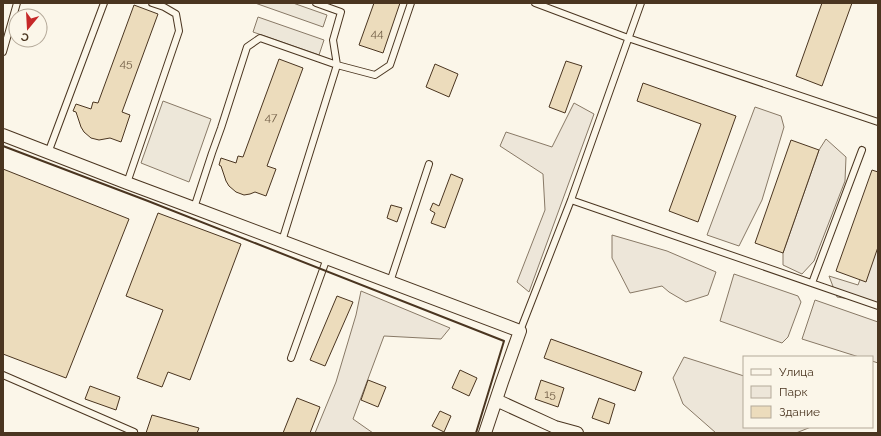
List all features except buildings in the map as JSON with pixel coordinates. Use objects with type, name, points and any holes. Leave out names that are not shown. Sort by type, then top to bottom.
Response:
[{"type":"street","points":[[3,135],[520,331],[485,433]]},
{"type":"street","points":[[496,400],[555,426],[577,433]]},
{"type":"lane","points":[[3,52],[17,3]]},
{"type":"lane","points":[[48,153],[104,3]]},
{"type":"lane","points":[[127,183],[179,31],[176,14],[164,7],[152,3]]},
{"type":"lane","points":[[282,241],[337,65],[333,40],[341,12],[316,3]]},
{"type":"lane","points":[[194,208],[222,128],[247,48],[260,38],[337,65],[375,75],[390,64],[411,3]]},
{"type":"lane","points":[[535,3],[628,38],[878,122]]},
{"type":"lane","points":[[520,331],[571,200],[641,3]]},
{"type":"lane","points":[[812,283],[862,150]]},
{"type":"lane","points":[[390,282],[429,164]]},
{"type":"lane","points":[[571,200],[878,306]]},
{"type":"lane","points":[[291,358],[327,258]]},
{"type":"lane","points":[[3,375],[134,433]]},
{"type":"green space","points":[[574,103],[594,114],[529,292],[517,282],[545,210],[543,174],[500,146],[506,132],[552,147]]},
{"type":"green space","points":[[755,107],[781,116],[784,127],[762,200],[739,246],[707,235]]},
{"type":"green space","points":[[826,139],[846,157],[845,181],[814,261],[802,274],[783,265],[783,253],[819,150]]},
{"type":"green space","points":[[878,231],[878,303],[837,297],[829,276],[858,285]]},
{"type":"green space","points":[[612,235],[667,251],[716,272],[708,295],[686,302],[662,286],[630,293],[612,258]]},
{"type":"green space","points":[[734,274],[798,296],[801,302],[788,337],[782,343],[720,321]]},
{"type":"green space","points":[[361,291],[450,328],[441,339],[384,336],[353,419],[373,433],[315,433],[336,382],[356,315]]},
{"type":"green space","points":[[815,300],[878,322],[878,363],[873,361],[873,356],[856,356],[802,339]]},
{"type":"green space","points":[[684,357],[743,376],[743,428],[808,428],[796,433],[716,433],[683,404],[673,378]]},
{"type":"shaded area","points":[[255,3],[293,3],[327,15],[323,27]]},
{"type":"shaded area","points":[[258,17],[324,40],[319,55],[253,32]]},
{"type":"shaded area","points":[[163,101],[211,119],[189,182],[141,163]]},
{"type":"wall","points":[[3,146],[148,201],[504,341],[476,433]]}]
